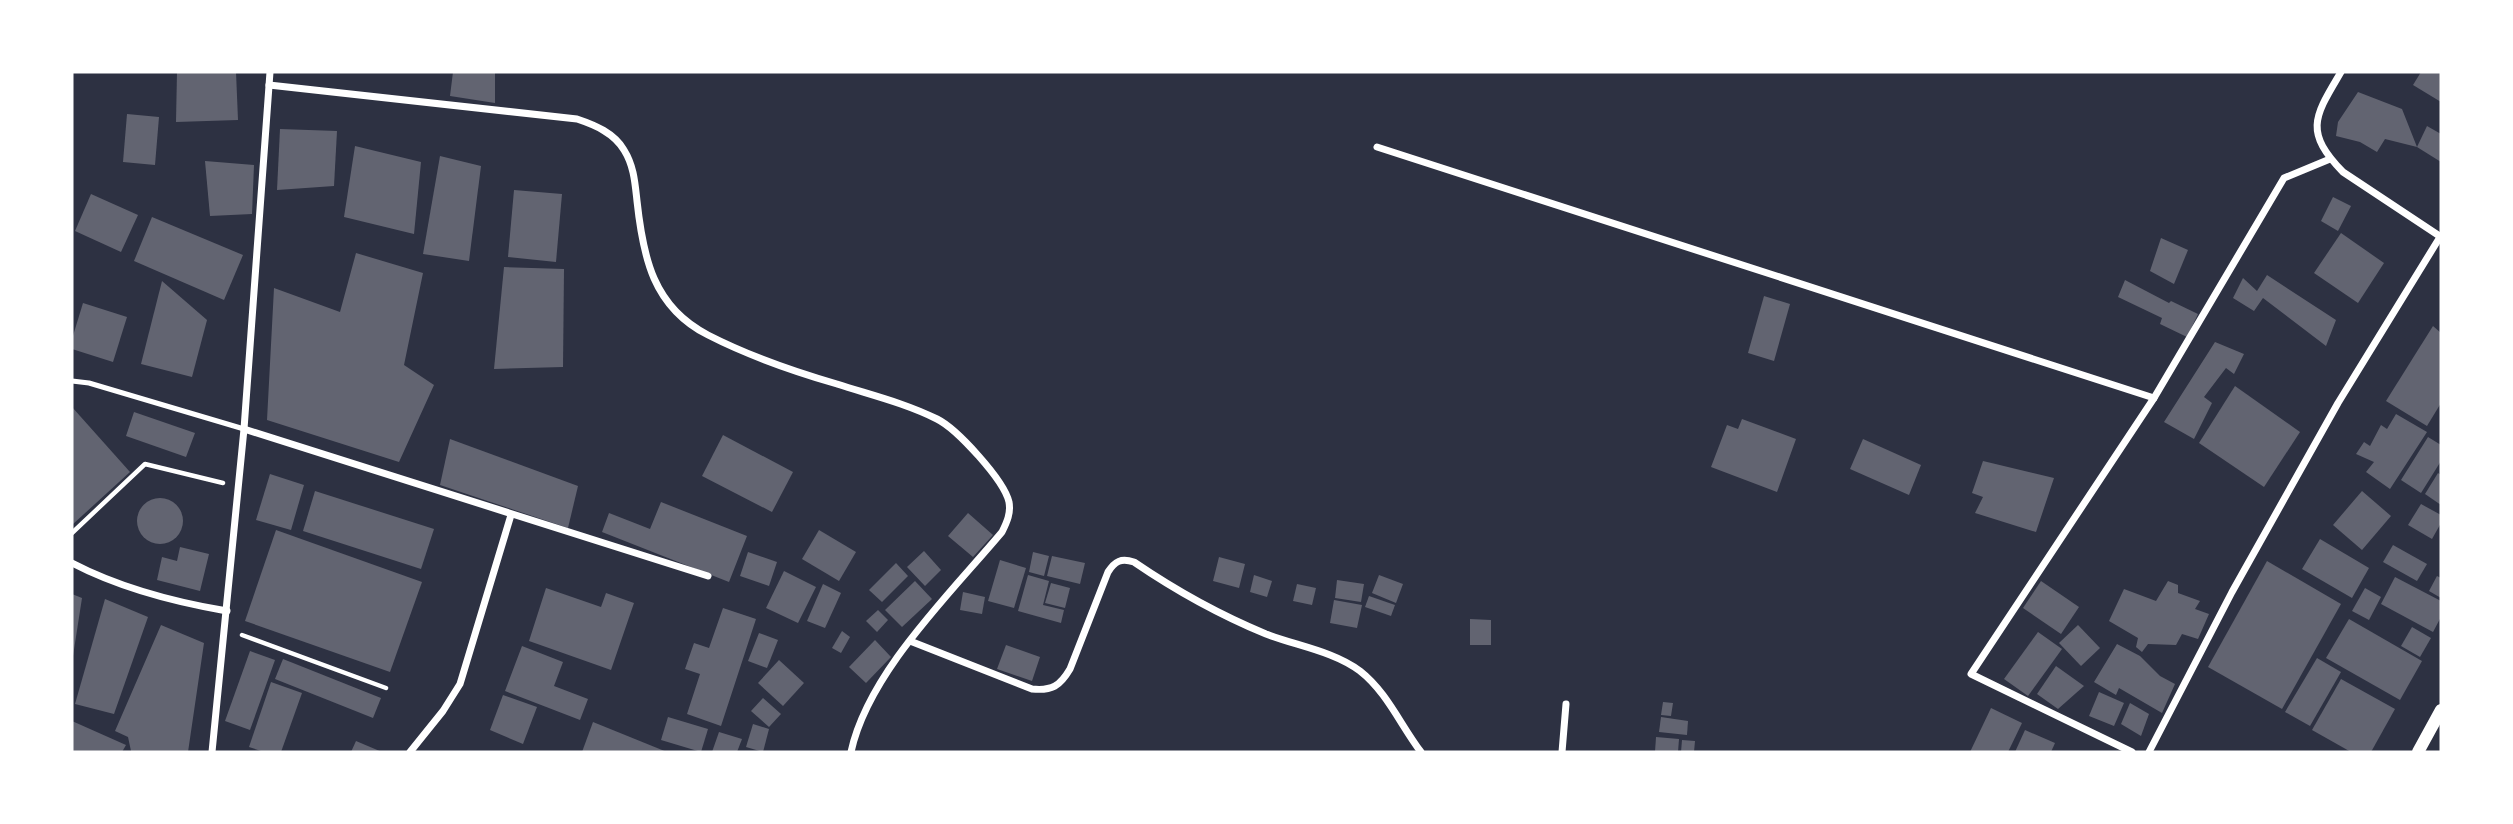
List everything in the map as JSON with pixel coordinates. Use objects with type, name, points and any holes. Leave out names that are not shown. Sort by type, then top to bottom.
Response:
[{"type":"street","points":[[212,752],[244,429],[270,72]]},
{"type":"street","points":[[2149,752],[2232,592],[2338,403],[2441,237],[2358,184],[2330,159],[2319,141],[2316,121],[2321,106],[2341,72]]},
{"type":"street","points":[[269,85],[577,119],[596,125],[624,149],[633,168],[645,257],[655,282],[669,304],[685,320],[753,358],[900,403],[940,420],[962,437],[1001,484],[1009,501],[1009,517],[1002,532],[910,641],[871,697],[854,736],[851,752]]},
{"type":"street","points":[[1377,147],[2154,398]]},
{"type":"street","points":[[2132,752],[1971,674],[2154,398],[2284,178],[2330,159]]},
{"type":"street","points":[[244,429],[708,576]]},
{"type":"street","points":[[410,752],[460,684],[512,515]]},
{"type":"street","points":[[910,641],[1032,689],[1050,690],[1063,681],[1070,669],[1108,572],[1113,564],[1125,559],[1181,592],[1263,633],[1345,662],[1361,672],[1377,688],[1422,752]]},
{"type":"street","points":[[72,563],[154,596],[226,611]]},
{"type":"street","points":[[1562,752],[1566,704]]},
{"type":"street","points":[[2418,752],[2441,710]]},
{"type":"lane","points":[[72,382],[89,383],[244,429]]},
{"type":"path","points":[[72,533],[145,464],[238,487]]},
{"type":"path","points":[[225,629],[386,688]]},
{"type":"building","points":[[177,72],[236,72],[238,120],[176,122]]},
{"type":"building","points":[[453,72],[495,72],[495,103],[450,96]]},
{"type":"building","points":[[2421,72],[2441,72],[2441,102],[2413,85]]},
{"type":"building","points":[[2358,92],[2402,109],[2417,147],[2385,139],[2377,152],[2360,142],[2336,136],[2338,122]]},
{"type":"building","points":[[127,114],[159,117],[155,165],[123,162]]},
{"type":"building","points":[[2427,126],[2441,134],[2441,162],[2417,147]]},
{"type":"building","points":[[280,129],[337,131],[334,186],[277,190]]},
{"type":"building","points":[[355,146],[421,162],[414,234],[344,217]]},
{"type":"building","points":[[440,156],[481,166],[469,261],[423,254]]},
{"type":"building","points":[[205,161],[254,165],[252,214],[210,216]]},
{"type":"building","points":[[514,190],[562,194],[556,262],[508,257]]},
{"type":"building","points":[[91,194],[138,215],[121,252],[75,231]]},
{"type":"building","points":[[2333,197],[2351,206],[2338,231],[2321,221]]},
{"type":"building","points":[[152,217],[243,255],[224,300],[134,261]]},
{"type":"building","points":[[2341,233],[2384,263],[2358,303],[2314,273]]},
{"type":"building","points":[[2161,238],[2188,250],[2174,284],[2150,271]]},
{"type":"building","points":[[356,253],[423,273],[404,365],[434,385],[399,462],[267,420],[274,288],[340,312]]},
{"type":"building","points":[[504,267],[564,269],[563,367],[494,369]]},
{"type":"building","points":[[2267,275],[2336,320],[2326,346],[2263,298],[2254,311],[2233,298],[2243,278],[2257,291]]},
{"type":"building","points":[[2125,280],[2169,303],[2171,301],[2198,314],[2187,337],[2160,324],[2162,318],[2118,297]]},
{"type":"building","points":[[162,281],[207,320],[192,377],[141,364]]},
{"type":"building","points":[[1764,296],[1790,304],[1774,361],[1748,353]]},
{"type":"building","points":[[83,303],[127,317],[113,362],[72,349],[72,339]]},
{"type":"building","points":[[2433,326],[2441,333],[2441,403],[2427,426],[2386,401]]},
{"type":"building","points":[[2215,342],[2244,354],[2234,374],[2226,368],[2204,397],[2212,403],[2194,439],[2164,422]]},
{"type":"building","points":[[2235,386],[2300,432],[2264,487],[2199,443]]},
{"type":"building","points":[[72,407],[130,472],[72,525]]},
{"type":"building","points":[[134,412],[195,433],[186,457],[126,436]]},
{"type":"building","points":[[2396,414],[2427,432],[2390,489],[2366,472],[2374,462],[2356,454],[2364,442],[2370,446],[2381,425],[2387,429]]},
{"type":"building","points":[[1742,419],[1796,439],[1777,492],[1711,467],[1727,425],[1738,429]]},
{"type":"building","points":[[723,435],[793,472],[772,512],[702,476]]},
{"type":"building","points":[[2428,437],[2441,445],[2441,461],[2421,493],[2401,480]]},
{"type":"building","points":[[450,439],[578,486],[568,528],[440,485]]},
{"type":"building","points":[[1863,439],[1921,465],[1909,495],[1850,469]]},
{"type":"building","points":[[1983,461],[2054,478],[2036,532],[1975,513],[1983,497],[1972,493]]},
{"type":"building","points":[[2438,473],[2441,475],[2441,505],[2425,494]]},
{"type":"building","points":[[270,474],[304,485],[291,530],[256,520]]},
{"type":"building","points":[[315,491],[434,529],[421,569],[303,531]]},
{"type":"building","points":[[2362,491],[2391,516],[2362,550],[2333,525]]},
{"type":"building","points":[[160,498],[176,505],[183,521],[176,537],[160,544],[144,537],[137,521],[144,505]]},
{"type":"building","points":[[661,502],[747,536],[729,582],[602,532],[609,513],[650,529]]},
{"type":"building","points":[[2421,504],[2441,515],[2441,523],[2432,539],[2408,525]]},
{"type":"building","points":[[968,513],[993,535],[973,557],[948,536]]},
{"type":"building","points":[[276,530],[422,582],[390,672],[245,621]]},
{"type":"building","points":[[819,530],[856,552],[839,581],[802,559]]},
{"type":"building","points":[[2320,539],[2369,568],[2352,598],[2302,569]]},
{"type":"building","points":[[2393,545],[2427,564],[2417,581],[2383,562]]},
{"type":"building","points":[[180,547],[209,554],[200,591],[157,580],[162,557],[177,561]]},
{"type":"building","points":[[924,551],[941,570],[925,586],[907,567]]},
{"type":"building","points":[[748,552],[777,562],[769,586],[740,576]]},
{"type":"building","points":[[1033,552],[1049,556],[1044,576],[1029,572]]},
{"type":"building","points":[[1052,556],[1085,563],[1080,584],[1047,576]]},
{"type":"building","points":[[1219,557],[1245,564],[1239,588],[1213,581]]},
{"type":"building","points":[[1000,560],[1026,568],[1014,608],[988,601]]},
{"type":"building","points":[[2267,561],[2341,604],[2282,709],[2208,667]]},
{"type":"building","points":[[896,563],[908,576],[882,602],[869,590]]},
{"type":"building","points":[[784,571],[816,587],[798,623],[766,608]]},
{"type":"building","points":[[1028,575],[1049,581],[1043,605],[1064,610],[1061,623],[1018,611]]},
{"type":"building","points":[[1254,575],[1272,581],[1267,597],[1250,592]]},
{"type":"building","points":[[1379,575],[1403,584],[1396,603],[1372,593]]},
{"type":"building","points":[[2437,576],[2441,578],[2441,598],[2429,591]]},
{"type":"building","points":[[2395,577],[2441,601],[2441,617],[2433,632],[2381,604]]},
{"type":"building","points":[[1337,580],[1364,584],[1361,602],[1335,598]]},
{"type":"building","points":[[915,581],[932,599],[902,627],[885,610]]},
{"type":"building","points":[[2041,581],[2079,607],[2061,634],[2023,608]]},
{"type":"building","points":[[2168,581],[2178,585],[2178,593],[2200,601],[2195,609],[2209,614],[2198,639],[2182,634],[2176,645],[2148,644],[2142,652],[2136,647],[2138,638],[2109,621],[2124,589],[2156,601]]},
{"type":"building","points":[[1051,583],[1070,588],[1065,608],[1045,603]]},
{"type":"building","points":[[823,584],[841,593],[825,628],[807,621]]},
{"type":"building","points":[[1297,584],[1316,588],[1312,605],[1293,601]]},
{"type":"building","points":[[546,588],[601,607],[606,593],[634,603],[611,670],[529,641]]},
{"type":"building","points":[[2365,588],[2381,597],[2369,620],[2352,611]]},
{"type":"building","points":[[963,592],[985,597],[982,614],[960,610]]},
{"type":"building","points":[[72,594],[82,598],[73,656],[72,656]]},
{"type":"building","points":[[1369,596],[1395,605],[1391,616],[1365,607]]},
{"type":"building","points":[[105,599],[148,617],[114,714],[75,704]]},
{"type":"building","points":[[1334,600],[1362,605],[1357,628],[1330,623]]},
{"type":"building","points":[[723,608],[756,619],[721,726],[687,714],[700,674],[685,669],[694,643],[709,648]]},
{"type":"building","points":[[878,610],[888,620],[877,632],[866,621]]},
{"type":"building","points":[[1470,619],[1491,620],[1491,645],[1470,645]]},
{"type":"building","points":[[2349,619],[2422,661],[2400,700],[2326,658]]},
{"type":"building","points":[[161,625],[204,643],[188,752],[131,751],[128,737],[115,731]]},
{"type":"building","points":[[2078,625],[2100,648],[2081,666],[2059,643]]},
{"type":"building","points":[[2412,627],[2431,638],[2420,657],[2401,646]]},
{"type":"building","points":[[842,631],[850,637],[841,653],[832,648]]},
{"type":"building","points":[[2038,632],[2062,649],[2028,696],[2004,679]]},
{"type":"building","points":[[759,633],[778,640],[767,668],[748,661]]},
{"type":"building","points":[[875,640],[891,657],[866,683],[849,667]]},
{"type":"building","points":[[2117,644],[2140,656],[2160,676],[2175,684],[2162,713],[2119,688],[2116,695],[2094,682]]},
{"type":"building","points":[[1006,645],[1040,657],[1032,681],[997,669]]},
{"type":"building","points":[[522,646],[563,662],[554,686],[588,699],[580,720],[505,691]]},
{"type":"building","points":[[250,651],[275,660],[250,730],[225,721]]},
{"type":"building","points":[[2317,658],[2341,672],[2310,726],[2285,712]]},
{"type":"building","points":[[283,659],[381,698],[373,718],[275,679]]},
{"type":"building","points":[[779,660],[804,683],[783,706],[758,683]]},
{"type":"building","points":[[2056,666],[2084,686],[2058,709],[2037,694]]},
{"type":"building","points":[[2341,679],[2395,709],[2371,752],[2351,752],[2312,730]]},
{"type":"building","points":[[271,682],[302,693],[281,752],[264,752],[249,747]]},
{"type":"building","points":[[2099,692],[2124,703],[2114,726],[2089,716]]},
{"type":"building","points":[[503,695],[537,707],[523,744],[490,730]]},
{"type":"building","points":[[763,698],[781,714],[769,727],[751,711]]},
{"type":"building","points":[[1663,702],[1673,703],[1671,716],[1661,715]]},
{"type":"building","points":[[2130,703],[2149,714],[2141,736],[2121,724]]},
{"type":"building","points":[[1991,708],[2022,723],[2008,752],[1970,752]]},
{"type":"building","points":[[668,717],[708,729],[701,752],[661,740]]},
{"type":"building","points":[[1661,717],[1688,721],[1687,735],[1659,732]]},
{"type":"building","points":[[72,721],[126,745],[122,752],[72,752]]},
{"type":"building","points":[[593,722],[667,752],[582,752]]},
{"type":"building","points":[[753,724],[769,729],[763,752],[746,747]]},
{"type":"building","points":[[2025,730],[2055,743],[2051,752],[2015,752]]},
{"type":"building","points":[[719,732],[742,739],[737,752],[712,752]]},
{"type":"building","points":[[1656,737],[1679,739],[1678,752],[1655,752]]},
{"type":"building","points":[[1682,740],[1695,741],[1694,752],[1681,752]]},
{"type":"building","points":[[356,741],[382,752],[351,752]]}]
